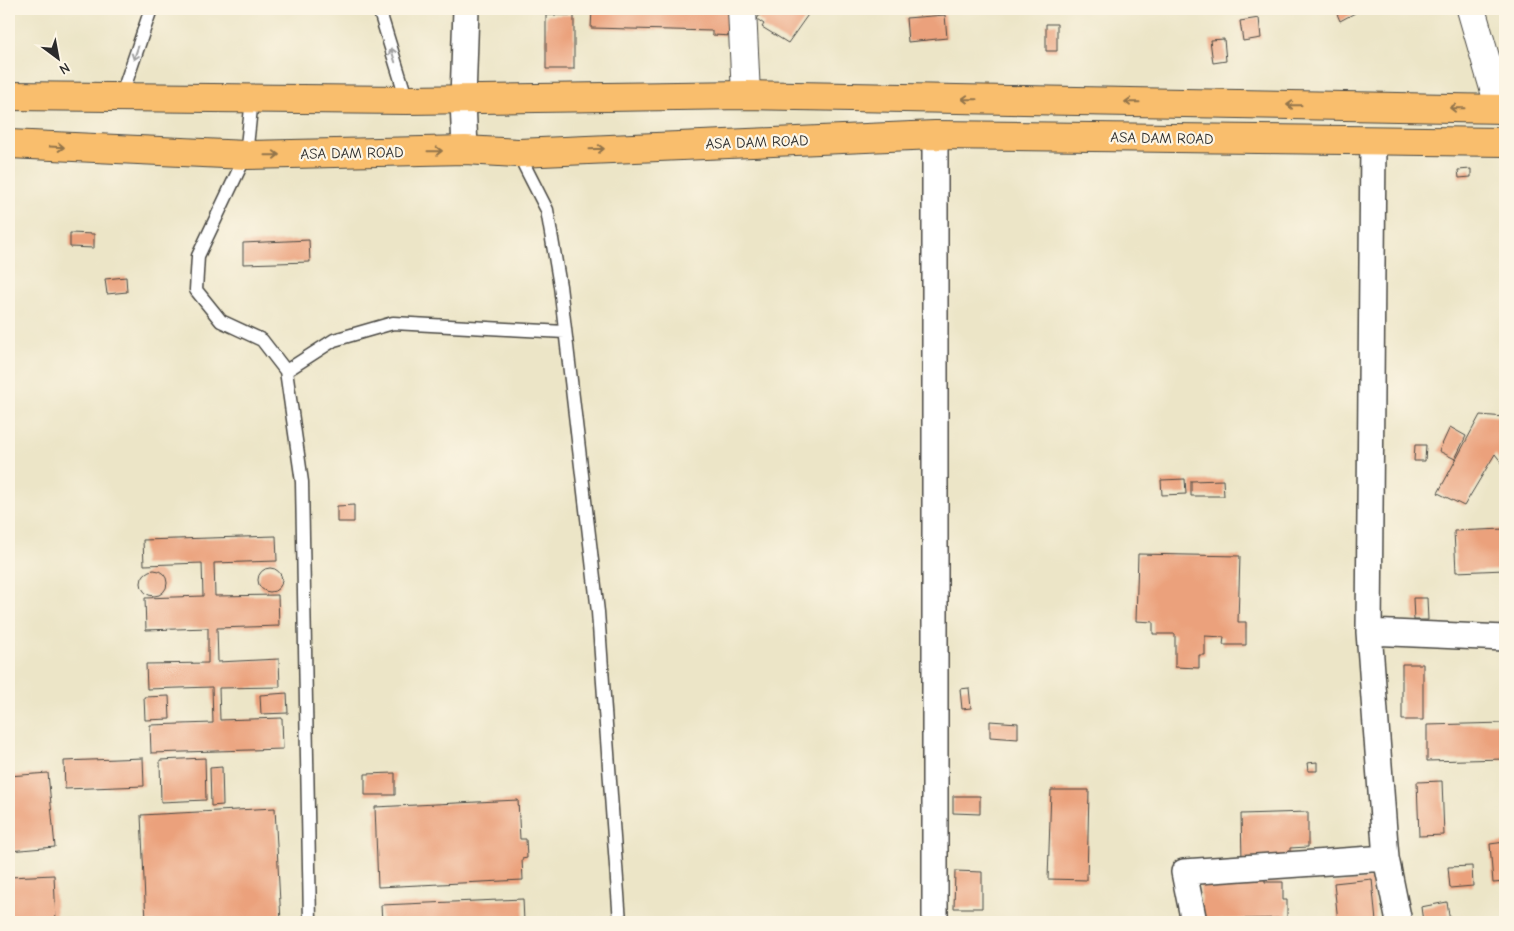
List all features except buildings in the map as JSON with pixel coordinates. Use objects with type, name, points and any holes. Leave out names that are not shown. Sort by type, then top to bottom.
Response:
[{"type":"main road","points":[[9,96],[463,100],[746,95],[1502,109]]},
{"type":"main road","name":"ASA DAM ROAD","points":[[9,144],[246,155],[465,150],[518,153],[935,135],[1505,142]]},
{"type":"street","points":[[465,150],[463,100],[466,9]]},
{"type":"street","points":[[742,9],[746,95]]},
{"type":"street","points":[[1470,9],[1502,109]]},
{"type":"street","points":[[935,135],[935,922]]},
{"type":"street","points":[[1373,141],[1369,632],[1386,858],[1399,922]]},
{"type":"street","points":[[1369,632],[1505,638]]},
{"type":"street","points":[[1194,922],[1184,872],[1386,858]]},
{"type":"lane","points":[[121,97],[151,9]]},
{"type":"lane","points":[[379,9],[407,100]]},
{"type":"lane","points":[[252,99],[246,155],[198,256],[196,290],[221,321],[262,340],[286,370],[302,482],[310,922]]},
{"type":"lane","points":[[518,153],[547,210],[560,286],[598,612],[620,922]]},
{"type":"lane","points":[[286,370],[334,340],[393,324],[566,332]]}]
